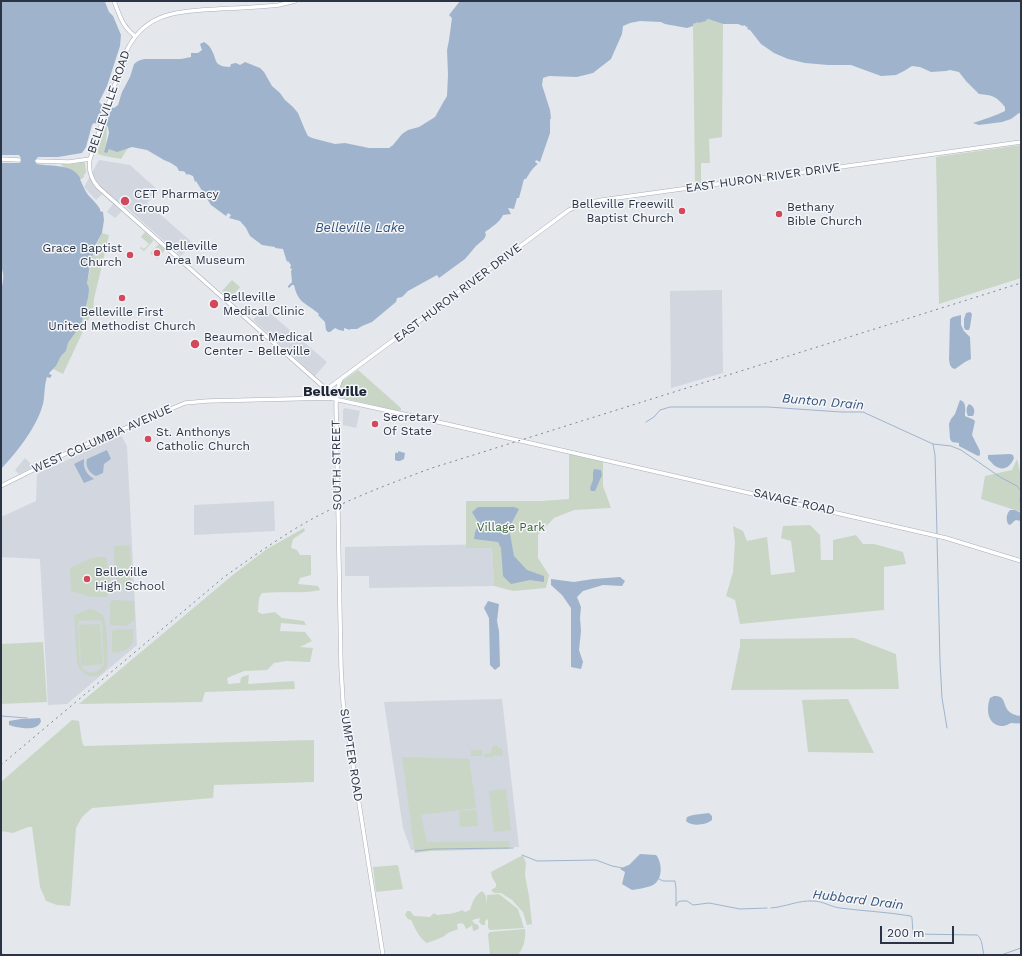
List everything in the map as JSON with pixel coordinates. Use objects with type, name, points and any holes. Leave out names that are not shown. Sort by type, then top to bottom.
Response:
[{"type":"main road","points":[[114,1],[123,25],[135,36]]},
{"type":"main road","name":"BELLEVILLE ROAD","points":[[295,1],[279,5],[173,13],[153,21],[144,28],[135,36],[125,54],[90,159],[90,170],[93,180],[98,187],[326,390]]},
{"type":"main road","name":"EAST HURON RIVER DRIVE","points":[[314,399],[564,214],[582,204],[1021,142]]},
{"type":"main road","points":[[1,159],[19,160]]},
{"type":"main road","points":[[37,161],[69,162],[90,159]]},
{"type":"main road","name":"SOUTH STREET","points":[[339,552],[337,399],[338,387],[342,378]]},
{"type":"main road","points":[[326,390],[337,399]]},
{"type":"main road","name":"WEST COLUMBIA AVENUE","points":[[1,486],[81,446],[185,403],[201,401],[337,399]]},
{"type":"main road","name":"SAVAGE ROAD","points":[[337,399],[924,532],[1021,561]]},
{"type":"main road","name":"SUMPTER ROAD","points":[[339,552],[343,702],[383,955]]},
{"type":"shaded area","points":[[99,160],[130,165],[159,191],[147,203],[193,243],[181,256],[126,207],[115,218],[107,212],[113,204],[102,194],[96,200],[84,187]]},
{"type":"shaded area","points":[[722,290],[723,373],[671,388],[670,291]]},
{"type":"shaded area","points":[[264,308],[327,362],[315,376],[253,320]]},
{"type":"shaded area","points":[[345,408],[360,411],[356,428],[343,425],[343,410]]},
{"type":"shaded area","name":"Belleville High School","points":[[121,435],[127,446],[137,645],[67,704],[48,705],[40,559],[1,557],[1,517],[36,501],[37,474]]},
{"type":"shaded area","points":[[25,458],[35,466],[19,474],[15,470]]},
{"type":"shaded area","points":[[274,501],[275,531],[194,535],[194,505]]},
{"type":"shaded area","points":[[492,544],[494,586],[369,588],[369,576],[345,576],[345,547]]},
{"type":"shaded area","points":[[502,699],[519,847],[411,850],[403,828],[384,702]]},
{"type":"green space","points":[[707,19],[723,24],[722,137],[709,139],[710,163],[701,163],[701,183],[695,184],[693,24]]},
{"type":"green space","points":[[105,126],[107,127],[107,130],[104,152],[109,149],[128,148],[121,159],[98,154]]},
{"type":"green space","points":[[1021,145],[1021,278],[939,304],[936,157]]},
{"type":"green space","points":[[85,163],[86,173],[81,179],[75,172],[62,166],[61,164],[73,164]]},
{"type":"green space","points":[[145,232],[153,241],[144,251],[140,248],[141,247],[144,249],[149,244],[141,237]]},
{"type":"green space","points":[[102,233],[109,235],[94,299],[93,310],[63,374],[53,369],[66,351],[68,343],[81,325],[88,298],[87,284],[92,265],[91,263]]},
{"type":"green space","points":[[159,244],[165,250],[157,259],[150,253]]},
{"type":"green space","points":[[232,280],[240,287],[230,299],[222,291]]},
{"type":"green space","points":[[358,370],[401,408],[401,410],[399,411],[339,397],[339,387],[341,382]]},
{"type":"green space","name":"Village Park","points":[[569,454],[603,462],[603,486],[611,508],[574,510],[554,518],[538,535],[538,558],[549,575],[546,588],[513,591],[494,586],[492,548],[466,548],[466,501],[541,501],[569,499]]},
{"type":"green space","points":[[1017,459],[1021,476],[1021,512],[981,499],[985,476],[1012,470]]},
{"type":"green space","points":[[810,525],[820,535],[821,560],[833,560],[833,540],[856,535],[863,544],[874,544],[903,552],[906,564],[884,567],[884,610],[740,624],[735,600],[726,596],[733,572],[735,542],[733,526],[743,531],[747,541],[767,537],[771,575],[795,572],[791,541],[781,538],[783,526]]},
{"type":"green space","points":[[304,528],[305,531],[293,539],[291,548],[297,550],[300,555],[311,555],[311,575],[300,578],[298,584],[318,586],[320,590],[306,592],[262,593],[259,598],[258,612],[262,614],[275,612],[282,618],[304,621],[306,625],[281,623],[280,631],[305,632],[312,641],[300,647],[313,648],[310,662],[286,661],[274,663],[267,670],[244,671],[227,678],[228,684],[240,683],[241,678],[249,675],[248,684],[294,681],[295,689],[205,692],[202,702],[79,704],[234,574],[267,549]]},
{"type":"green space","points":[[130,545],[132,589],[115,590],[114,548],[115,546]]},
{"type":"green space","points":[[95,557],[106,557],[110,580],[109,595],[106,597],[91,597],[71,591],[70,568]]},
{"type":"green space","points":[[113,600],[134,601],[135,619],[127,626],[110,625],[110,602]]},
{"type":"green space","points":[[89,610],[94,610],[102,615],[107,637],[108,661],[106,668],[103,672],[93,676],[83,673],[77,662],[74,615]],"holes":[[[101,620],[104,664],[96,672],[86,671],[81,666],[103,664],[100,624],[79,625],[81,665],[78,624],[79,621]]]},
{"type":"green space","points":[[133,629],[133,640],[130,647],[123,651],[112,653],[112,632],[114,630]]},
{"type":"green space","points":[[854,638],[896,654],[899,689],[731,690],[740,646],[740,639]]},
{"type":"green space","points":[[43,642],[47,702],[1,704],[1,644]]},
{"type":"green space","points":[[848,699],[874,753],[808,752],[802,700]]},
{"type":"green space","points":[[72,720],[79,721],[84,746],[314,740],[314,782],[214,785],[213,798],[92,808],[82,817],[76,828],[70,906],[57,905],[46,901],[40,887],[32,827],[28,827],[13,833],[1,831],[1,782]]},
{"type":"green space","points":[[498,745],[498,748],[502,748],[503,756],[493,755],[493,757],[485,757],[484,754],[491,753],[493,746]]},
{"type":"green space","points":[[471,750],[482,750],[482,756],[471,756]]},
{"type":"green space","points":[[402,757],[469,759],[476,808],[421,815],[427,842],[510,841],[509,849],[430,851],[415,853]]},
{"type":"green space","points":[[506,789],[511,830],[494,832],[489,791]]},
{"type":"green space","points":[[475,810],[477,812],[478,826],[460,827],[459,811]]},
{"type":"green space","points":[[523,855],[526,863],[525,875],[532,924],[527,925],[523,912],[512,900],[501,893],[494,893],[491,890],[496,887],[496,884],[491,872]]},
{"type":"green space","points":[[398,865],[403,889],[376,892],[373,867]]},
{"type":"green space","points":[[482,891],[486,896],[487,904],[487,895],[499,894],[518,909],[524,928],[490,930],[488,928],[488,919],[485,921],[485,925],[482,925],[479,922],[480,918],[472,920],[478,925],[479,928],[477,930],[473,931],[472,925],[466,929],[463,924],[459,923],[457,924],[458,929],[427,943],[419,936],[411,920],[405,915],[407,911],[410,911],[414,916],[430,917],[434,913],[437,915],[447,914],[462,910],[465,912],[470,910],[475,898]]},
{"type":"green space","points":[[525,929],[524,943],[518,955],[490,955],[488,934],[490,932]]},
{"type":"water","name":"Belleville Lake","points":[[1,1],[105,2],[121,35],[120,46],[107,86],[99,102],[102,105],[114,108],[118,105],[134,64],[138,61],[144,59],[181,59],[191,57],[191,53],[198,53],[202,50],[200,44],[204,42],[210,47],[216,62],[220,65],[230,67],[231,64],[236,63],[240,65],[245,62],[260,68],[272,86],[298,113],[308,136],[335,144],[345,143],[369,148],[389,148],[402,134],[408,130],[419,127],[435,117],[447,96],[447,50],[452,18],[449,15],[460,1],[1021,1],[1021,114],[1019,113],[1011,119],[1002,122],[979,125],[973,123],[1005,111],[1005,107],[994,97],[979,94],[959,72],[950,70],[931,72],[920,67],[912,66],[896,75],[881,76],[851,65],[805,63],[788,59],[774,53],[761,44],[744,25],[723,24],[708,19],[706,21],[693,24],[693,26],[687,28],[661,22],[640,21],[630,23],[623,26],[622,34],[611,59],[593,73],[577,77],[549,76],[543,78],[542,85],[550,110],[550,133],[540,162],[536,160],[535,162],[538,164],[526,179],[524,179],[519,198],[517,198],[514,209],[508,208],[511,214],[503,215],[498,222],[485,232],[486,235],[484,239],[465,259],[439,278],[437,275],[408,291],[402,297],[397,298],[396,302],[372,322],[357,329],[350,330],[344,328],[344,331],[335,328],[330,332],[326,330],[325,322],[318,315],[319,314],[301,300],[294,285],[289,288],[288,287],[292,282],[292,269],[290,268],[291,265],[288,261],[287,262],[283,249],[262,245],[250,236],[240,221],[229,218],[231,215],[228,213],[226,216],[211,205],[196,181],[195,182],[193,176],[179,171],[177,167],[171,163],[147,150],[132,147],[117,152],[109,149],[107,153],[104,152],[109,133],[108,127],[106,125],[94,123],[92,125],[86,147],[82,153],[58,157],[38,157],[36,159],[37,164],[73,170],[81,179],[88,195],[98,205],[100,211],[103,212],[104,220],[102,233],[95,246],[92,263],[90,265],[87,284],[89,289],[88,298],[81,325],[68,343],[66,351],[50,372],[49,374],[52,375],[50,378],[47,377],[43,404],[31,430],[20,447],[1,469],[1,290],[3,276],[1,267],[1,163],[19,163],[21,162],[21,158],[19,155],[1,155]]},
{"type":"water","points":[[970,312],[972,314],[970,327],[969,330],[966,330],[964,328],[964,319],[966,313]]},
{"type":"water","points":[[961,315],[961,325],[970,337],[971,359],[955,369],[950,365],[949,360],[950,319]]},
{"type":"water","points":[[960,400],[965,404],[965,416],[975,421],[972,435],[980,451],[980,455],[978,456],[959,446],[959,443],[952,442],[950,439],[949,424],[955,414]]},
{"type":"water","points":[[969,404],[974,409],[973,416],[968,416],[967,414]]},
{"type":"water","points":[[107,450],[111,459],[104,464],[103,473],[96,476],[88,469],[87,459]]},
{"type":"water","points":[[398,451],[405,453],[404,459],[400,461],[395,460],[395,454],[396,452],[398,453]]},
{"type":"water","points":[[988,455],[1013,455],[1014,458],[1009,466],[1004,468],[998,468],[988,459]]},
{"type":"water","points":[[84,459],[86,470],[94,479],[84,483],[74,464]]},
{"type":"water","points":[[594,469],[601,470],[602,475],[595,491],[591,491],[590,488],[593,480]]},
{"type":"water","points":[[478,507],[514,507],[519,509],[509,528],[514,556],[527,570],[544,576],[544,582],[530,580],[511,584],[503,576],[501,548],[498,542],[474,539],[475,532],[479,524],[472,512]]},
{"type":"water","points":[[1010,510],[1015,510],[1021,513],[1021,521],[1016,520],[1010,525],[1008,524],[1007,517]]},
{"type":"water","points":[[620,577],[625,581],[622,586],[603,585],[583,591],[577,597],[581,607],[579,650],[583,662],[581,669],[571,667],[571,608],[562,595],[551,585],[551,579],[574,582]]},
{"type":"water","points":[[488,601],[499,604],[497,621],[499,631],[500,666],[495,670],[490,665],[489,618],[484,608]]},
{"type":"water","points":[[994,696],[1002,698],[1009,712],[1021,716],[1021,723],[1011,723],[1002,726],[993,723],[989,716],[988,707],[990,698]]},
{"type":"water","points":[[40,718],[41,721],[39,724],[32,728],[22,728],[9,725],[9,721]]},
{"type":"water","points":[[709,813],[712,816],[712,820],[706,823],[695,825],[686,821],[687,817]]},
{"type":"water","points":[[640,854],[656,855],[661,867],[660,877],[655,884],[651,886],[632,890],[622,884],[625,872],[620,869],[629,865]]},
{"type":"pier","points":[[104,104],[112,107],[105,127],[97,124]]},
{"type":"waterway","name":"Bunton Drain","points":[[646,422],[654,417],[660,410],[670,407],[768,407],[863,412],[933,444],[951,446],[961,450],[1000,477],[1017,486],[1021,491],[1021,501]]},
{"type":"waterway","points":[[933,444],[935,455],[937,534]]},
{"type":"waterway","points":[[937,538],[940,661],[942,698],[947,728]]},
{"type":"waterway","points":[[1,716],[27,718]]},
{"type":"waterway","name":"Hubbard Drain","points":[[415,851],[433,849],[513,848]]},
{"type":"waterway","name":"Hubbard Drain","points":[[522,855],[537,861],[596,860],[612,866],[623,868]]},
{"type":"waterway","name":"Hubbard Drain","points":[[659,879],[663,881],[675,881],[676,906],[678,902],[687,901],[693,905],[709,903],[740,909],[767,908]]},
{"type":"waterway","name":"Hubbard Drain","points":[[771,908],[813,901],[840,908],[911,916],[913,934],[977,935],[981,942],[984,955]]},
{"type":"waterway","name":"Hubbard Drain","points":[[1001,955],[1021,948]]},
{"type":"railway","points":[[1,765],[224,577],[288,533],[330,510],[380,488],[432,468],[1021,283]]},
{"type":"place","name":"CET Pharmacy Group","points":[[125,201]]},
{"type":"place","name":"Belleville Freewill Baptist Church","points":[[682,211]]},
{"type":"place","name":"Bethany Bible Church","points":[[779,214]]},
{"type":"place","name":"Belleville Area Museum","points":[[157,253]]},
{"type":"place","name":"Grace Baptist Church","points":[[130,255]]},
{"type":"place","name":"Belleville First United Methodist Church","points":[[122,298]]},
{"type":"place","name":"Belleville Medical Clinic","points":[[214,304]]},
{"type":"place","name":"Beaumont Medical Center - Belleville","points":[[195,344]]},
{"type":"place","name":"Secretary Of State","points":[[375,424]]},
{"type":"place","name":"St. Anthonys Catholic Church","points":[[148,439]]},
{"type":"place","name":"Belleville High School","points":[[87,579]]},
{"type":"district","name":"Belleville","points":[[335,392]]}]
